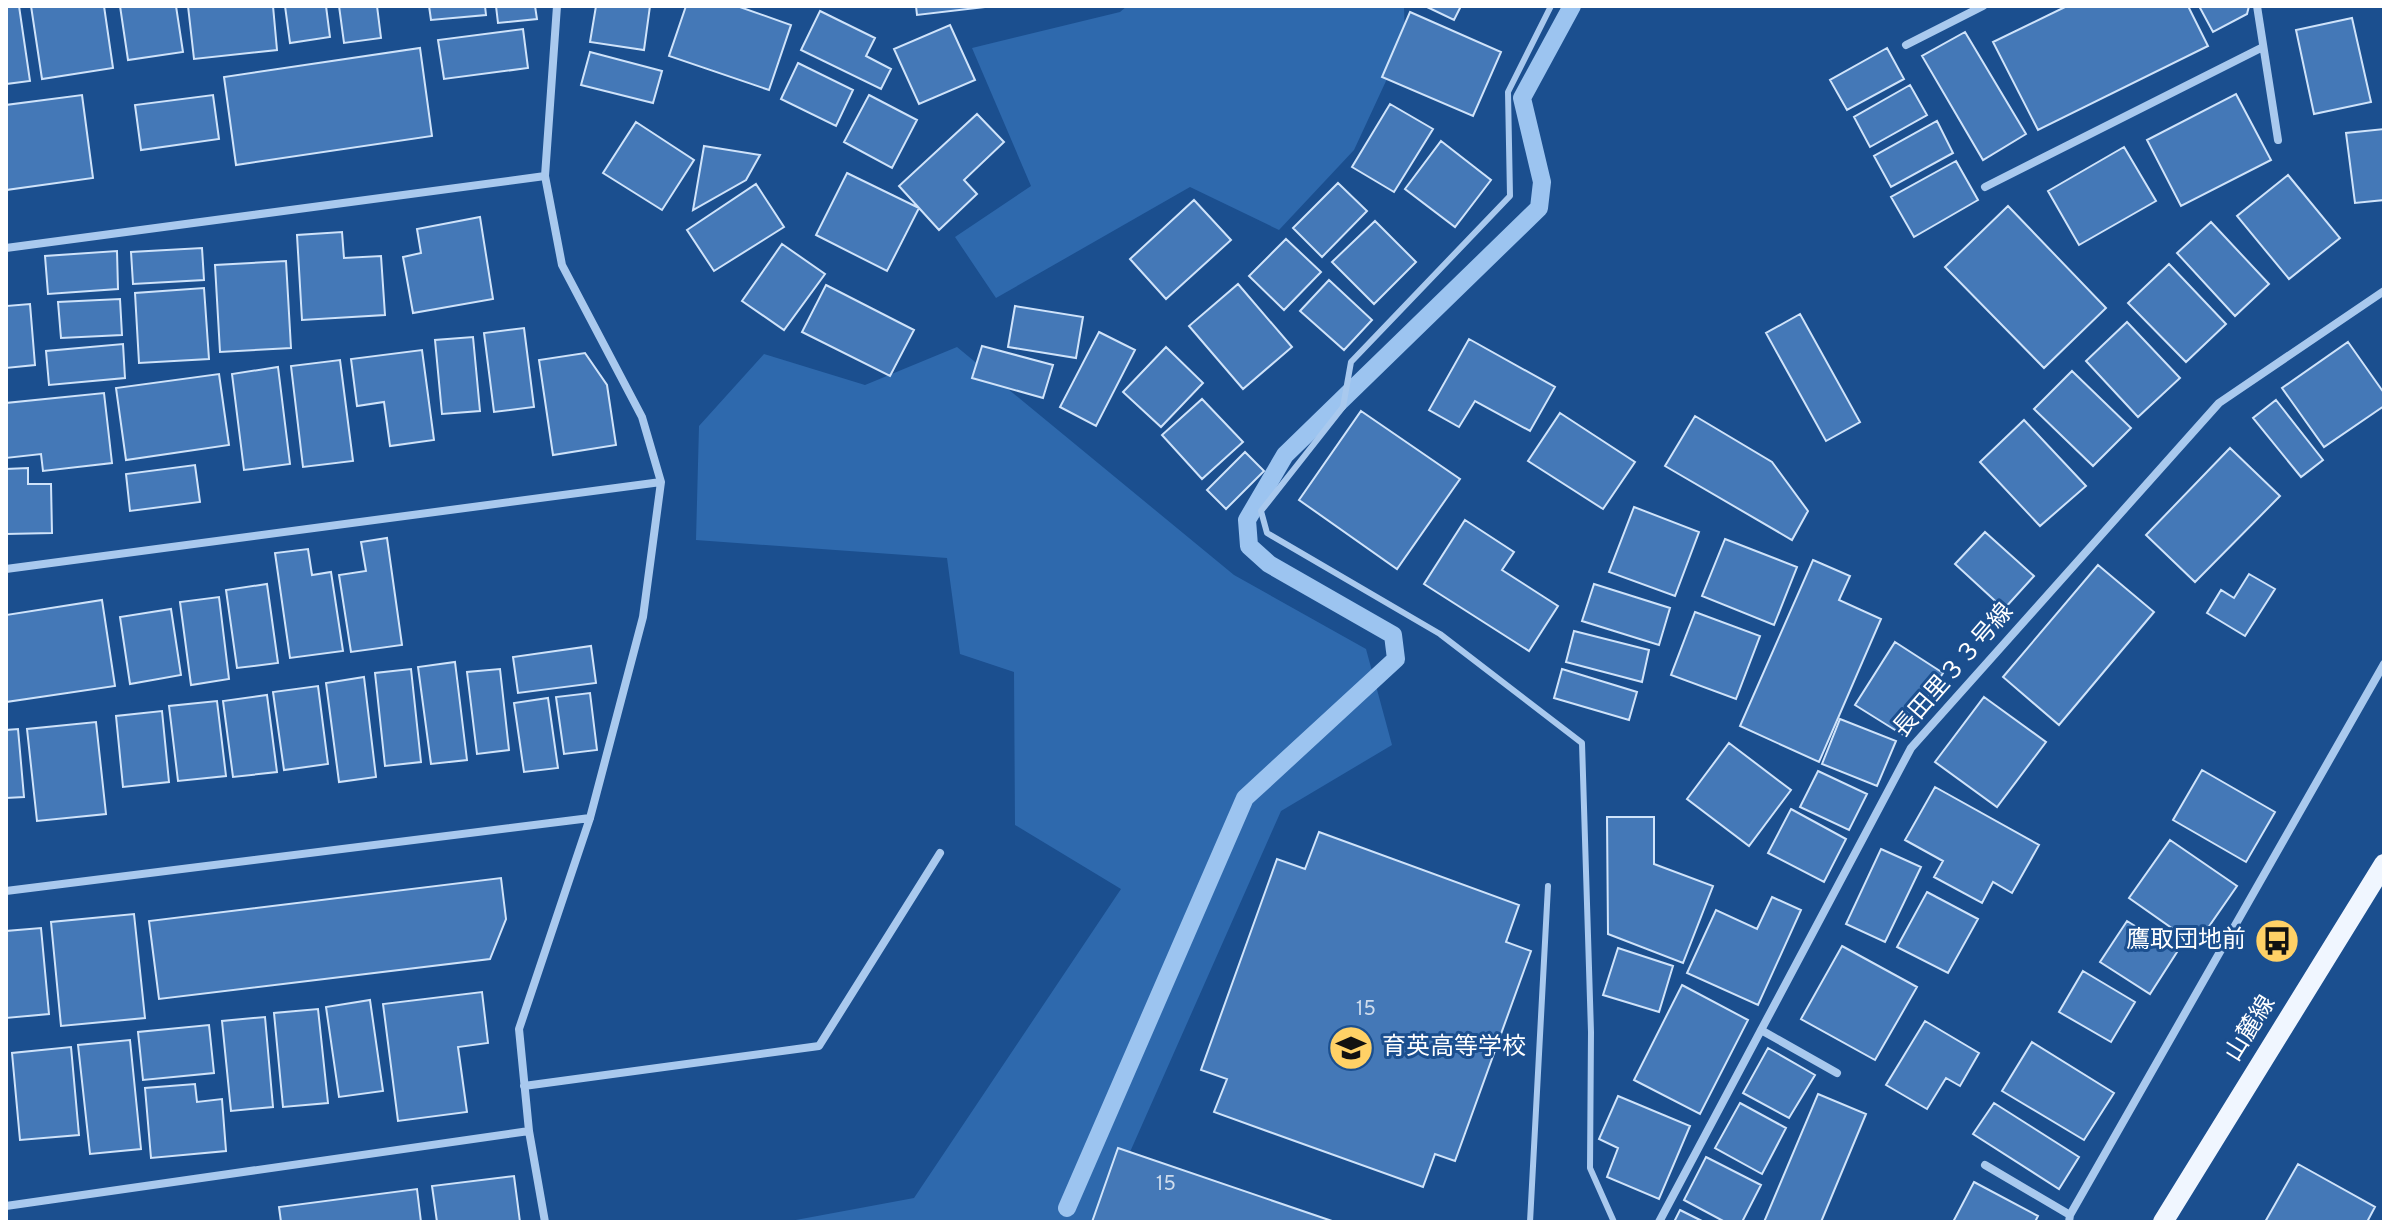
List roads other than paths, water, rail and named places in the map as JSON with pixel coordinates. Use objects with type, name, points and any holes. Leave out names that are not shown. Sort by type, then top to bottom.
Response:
[{"type":"main road","name":"山麓線","points":[[2163,1222],[2384,864]]},
{"type":"street","points":[[545,1222],[529,1131],[519,1029],[590,818],[643,617],[661,482],[642,417],[562,265],[545,176],[557,6]]},
{"type":"street","points":[[1906,45],[1983,6]]},
{"type":"street","points":[[2257,6],[2278,140]]},
{"type":"street","points":[[1985,187],[2263,47]]},
{"type":"street","points":[[6,248],[545,176]]},
{"type":"street","name":"長田里３３号線","points":[[1659,1222],[1911,748],[2219,403],[2384,291]]},
{"type":"street","points":[[6,569],[661,482]]},
{"type":"street","points":[[1985,1165],[2070,1219],[2384,664]]},
{"type":"street","points":[[6,891],[590,818]]},
{"type":"street","points":[[524,1086],[819,1046],[940,853]]},
{"type":"street","points":[[1761,1030],[1837,1073]]},
{"type":"street","points":[[6,1206],[529,1131]]},
{"type":"lane","points":[[1551,6],[1508,92],[1510,196],[1351,362],[1343,407],[1261,511],[1267,533],[1440,634],[1582,743],[1591,1032],[1590,1168],[1614,1222]]},
{"type":"lane","points":[[1530,1222],[1548,886]]},
{"type":"waterway","points":[[1067,1208],[1245,798],[1396,659],[1393,635],[1269,564],[1249,546],[1247,520],[1285,455],[1539,208],[1542,182],[1522,98],[1572,6]]},
{"type":"place","name":"鷹取団地前","points":[[2277,941]]},
{"type":"place","name":"育英高等学校","points":[[1351,1048]]}]
